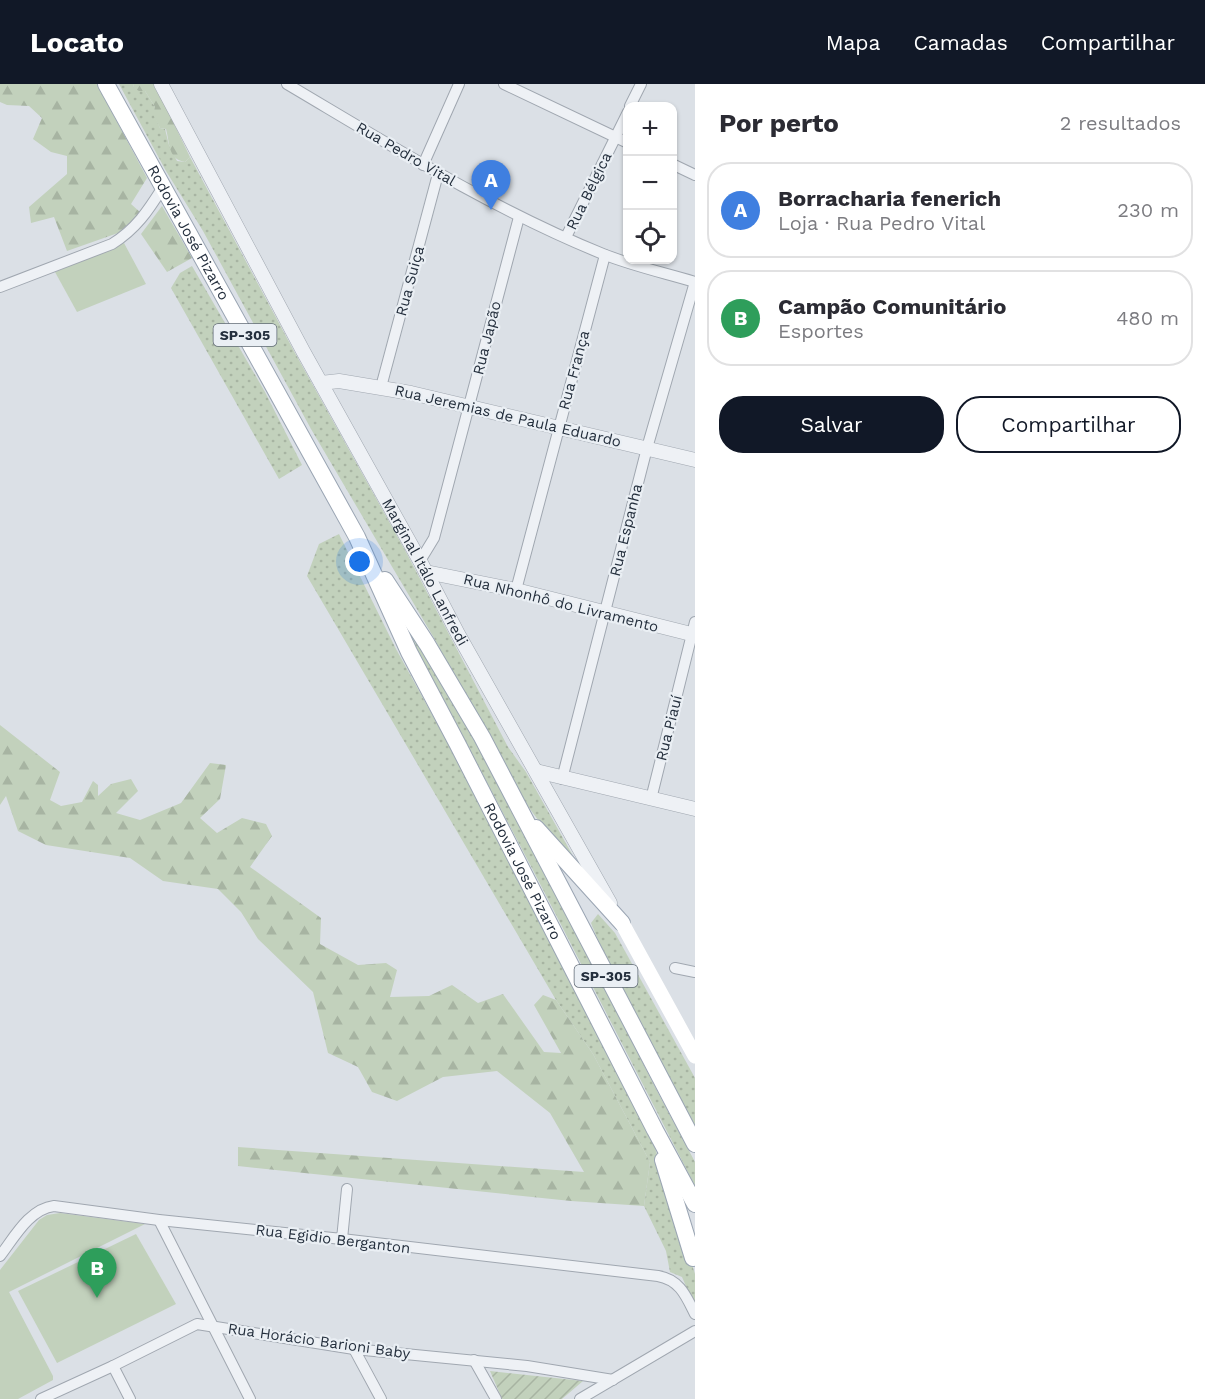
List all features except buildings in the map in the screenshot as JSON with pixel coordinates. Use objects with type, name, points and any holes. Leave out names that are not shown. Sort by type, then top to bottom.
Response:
[{"type":"main road","name":"Rodovia José Pizarro","points":[[106,84],[357,537],[433,655],[482,737],[695,1144]]},
{"type":"main road","name":"Rodovia José Pizarro","points":[[357,537],[409,652],[695,1204]]},
{"type":"main road","points":[[519,808],[622,923]]},
{"type":"main road","name":"Marginal Itálo Lanfredi","points":[[622,923],[695,1056]]},
{"type":"main road","points":[[655,1130],[694,1259]]},
{"type":"street","name":"Marginal Itálo Lanfredi","points":[[161,84],[458,634],[622,923]]},
{"type":"street","name":"Rua Pedro Vital","points":[[287,84],[438,174],[519,217],[605,255],[695,282]]},
{"type":"street","points":[[423,165],[459,84]]},
{"type":"street","points":[[504,84],[623,141]]},
{"type":"street","points":[[632,102],[641,84]]},
{"type":"street","name":"Rua Bélgica","points":[[566,237],[623,120]]},
{"type":"street","points":[[677,166],[695,175]]},
{"type":"street","name":"Rua Suiça","points":[[381,387],[438,174]]},
{"type":"street","points":[[0,287],[112,244],[128,234],[147,214],[162,187]]},
{"type":"street","name":"Rua Japão","points":[[423,566],[434,538],[519,217]]},
{"type":"street","name":"Rua França","points":[[516,590],[605,255]]},
{"type":"street","name":"Rua Espanha","points":[[562,779],[646,448],[695,282]]},
{"type":"street","name":"Rua Jeremias de Paula Eduardo","points":[[321,383],[339,381],[381,387],[695,460]]},
{"type":"street","name":"Rua Nhonhô do Livramento","points":[[423,566],[604,613],[694,631]]},
{"type":"street","name":"Rua Piauí","points":[[651,799],[694,631]]},
{"type":"street","points":[[536,771],[695,809]]},
{"type":"street","points":[[675,968],[695,972]]},
{"type":"street","points":[[342,1239],[347,1189]]},
{"type":"street","name":"Rua Egidio Berganton","points":[[0,1256],[26,1223],[40,1210],[54,1206],[159,1220],[667,1277],[683,1290],[695,1314]]},
{"type":"street","points":[[159,1220],[250,1399]]},
{"type":"street","name":"Rua Horácio Barioni Baby","points":[[41,1399],[197,1324],[354,1349],[474,1360],[613,1380]]},
{"type":"street","points":[[580,1399],[695,1331]]},
{"type":"street","points":[[354,1349],[381,1399]]},
{"type":"street","points":[[474,1360],[496,1399]]},
{"type":"street","points":[[113,1366],[130,1399]]},
{"type":"green space","points":[[0,84],[97,84],[147,178],[131,204],[141,213],[118,233],[67,251],[54,217],[31,223],[29,207],[67,174],[67,156],[51,152],[33,139],[42,118],[29,106],[7,105],[0,102]]},
{"type":"green space","points":[[119,84],[133,84],[134,88],[145,91],[155,107],[154,114],[160,128],[165,129],[169,145],[177,161],[185,162],[190,157],[295,353],[406,552],[508,747],[526,772],[587,881],[564,855],[527,805],[434,638],[311,429],[203,231],[166,171]]},
{"type":"green space","points":[[133,84],[155,84],[190,157],[185,162],[175,158],[169,145],[166,129],[160,128],[153,114],[155,107],[145,91],[139,91],[134,88]]},
{"type":"green space","points":[[162,206],[192,258],[167,272],[141,234]]},
{"type":"green space","points":[[124,243],[146,284],[77,312],[55,272]]},
{"type":"green space","points":[[192,266],[265,392],[302,465],[279,479],[171,288],[180,273]]},
{"type":"green space","points":[[339,534],[396,649],[478,798],[649,1129],[695,1274],[695,1307],[682,1277],[670,1272],[666,1251],[644,1206],[650,1162],[593,1054],[556,1000],[307,576],[319,544]]},
{"type":"green space","points":[[397,611],[423,648],[595,968],[695,1162],[695,1186],[535,874]]},
{"type":"green space","points":[[0,725],[60,772],[50,800],[61,806],[82,802],[93,781],[98,785],[98,796],[111,784],[131,779],[138,791],[116,813],[140,820],[181,803],[210,763],[226,765],[220,799],[200,818],[217,833],[242,818],[266,824],[272,836],[250,867],[321,918],[320,944],[358,965],[386,963],[397,970],[390,997],[429,996],[452,985],[478,1003],[503,994],[544,1052],[561,1053],[534,1005],[543,995],[556,1000],[593,1054],[650,1162],[644,1206],[571,1201],[238,1166],[238,1147],[584,1172],[550,1113],[497,1071],[443,1077],[397,1101],[372,1092],[358,1067],[328,1053],[313,992],[258,939],[241,912],[218,889],[163,881],[130,858],[46,845],[18,831],[6,796],[0,805]]},
{"type":"green space","points":[[598,914],[615,933],[695,1078],[695,1127],[640,1025],[598,940],[591,923]]},
{"type":"green space","points":[[60,1213],[145,1224],[9,1292],[53,1380],[18,1399],[0,1399],[0,1270],[39,1220],[47,1215]]},
{"type":"green space","points":[[136,1234],[176,1304],[57,1363],[18,1291]]},
{"type":"green space","points":[[490,1371],[583,1381],[562,1399],[502,1399]]},
{"type":"place","name":"Borracharia fenerich","points":[[491,210]]},
{"type":"place","name":"Campão Comunitário","points":[[97,1298]]}]
